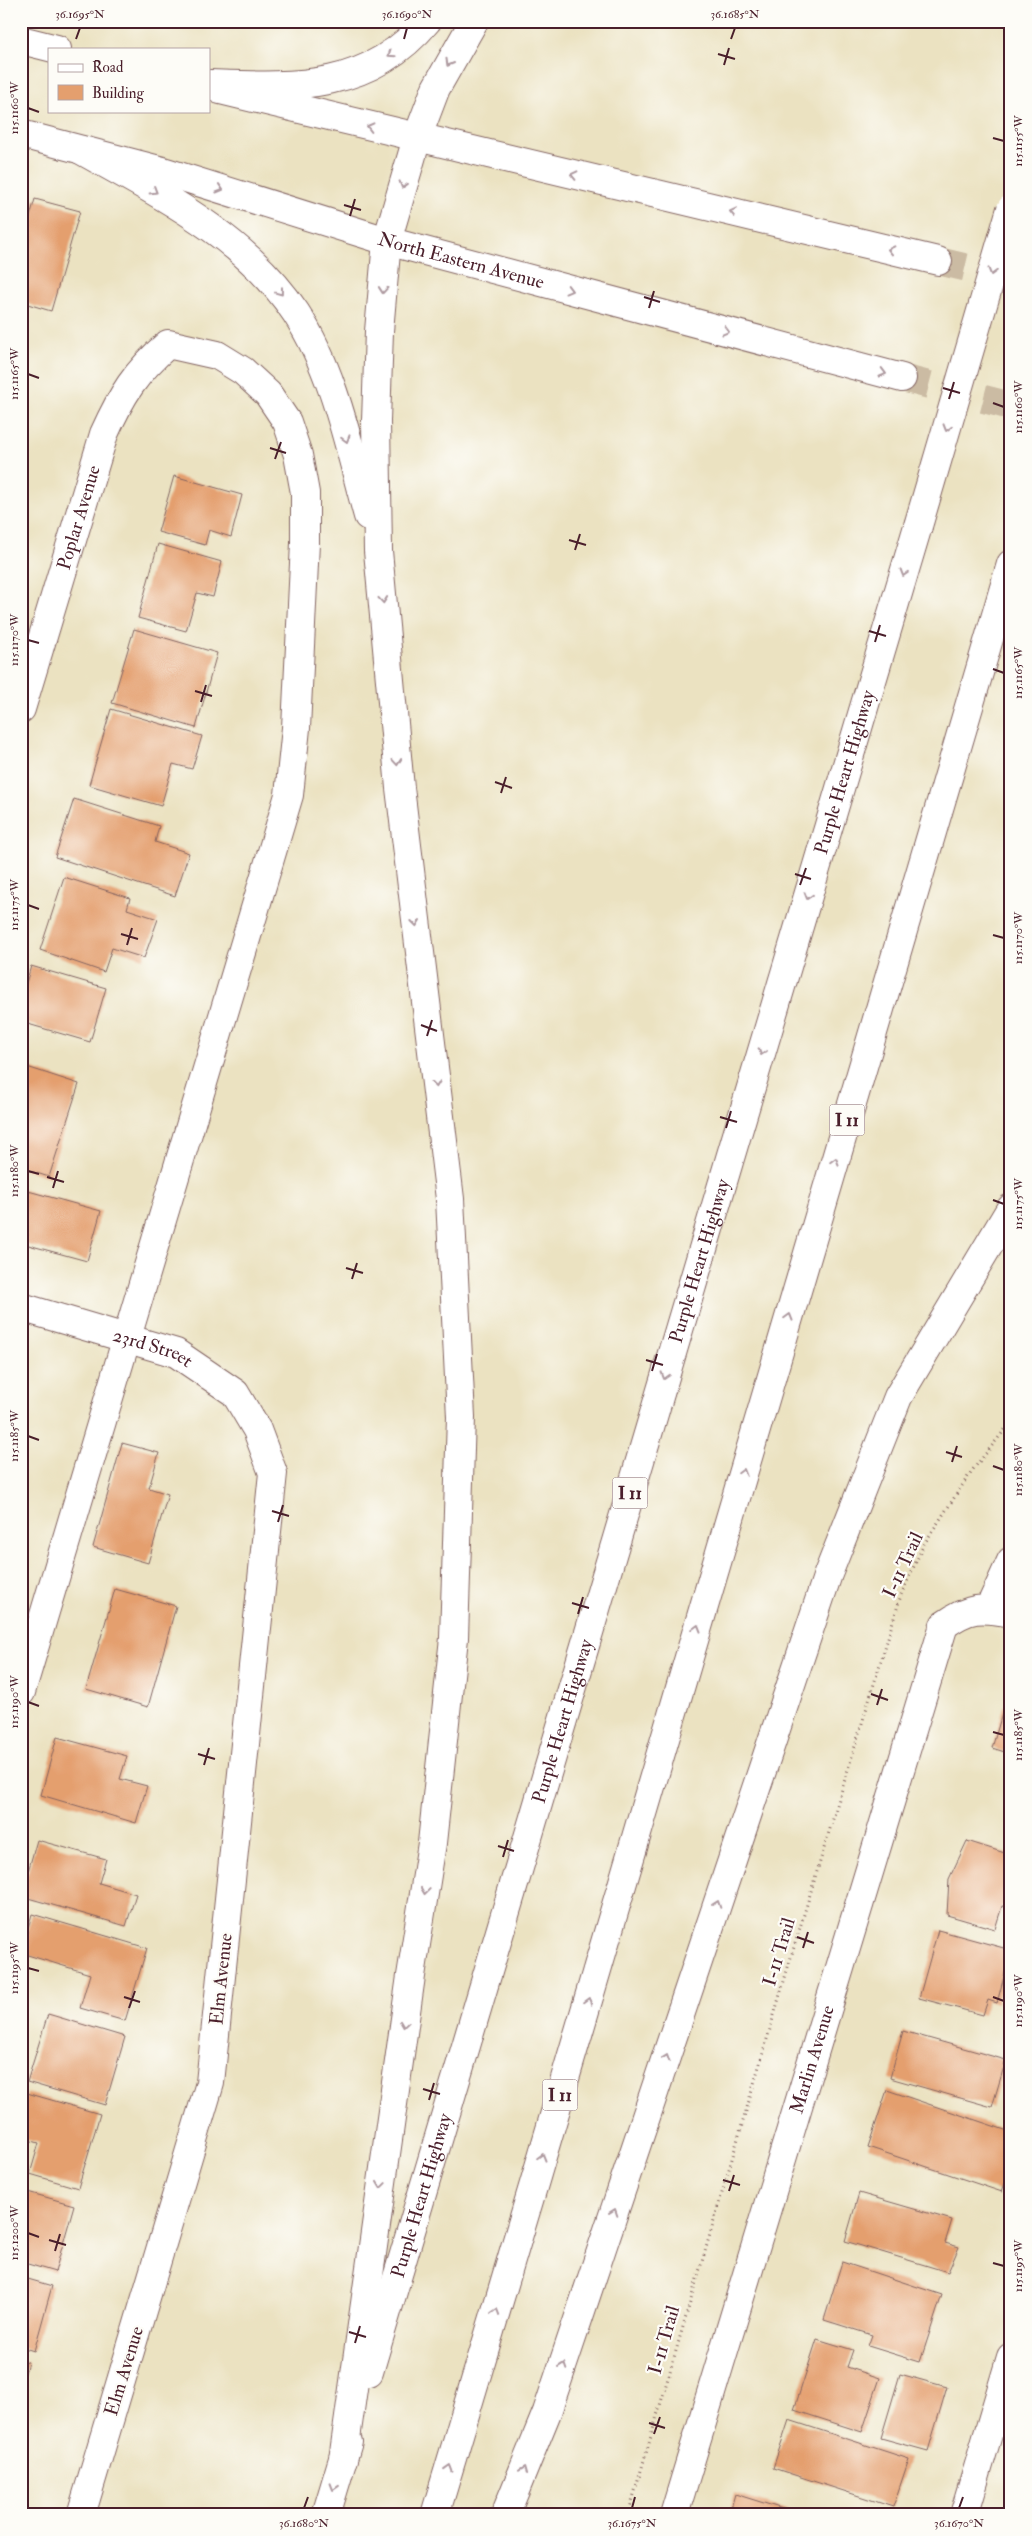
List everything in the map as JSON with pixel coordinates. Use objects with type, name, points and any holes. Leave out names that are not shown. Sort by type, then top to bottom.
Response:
[{"type":"main road","points":[[210,86],[288,87],[350,74],[376,64],[390,55],[427,21]]},
{"type":"main road","points":[[342,2460],[410,1976],[432,1843],[454,1638],[461,1417],[450,1199],[400,788],[378,551],[377,374],[386,241],[417,138],[436,88],[474,21]]},
{"type":"main road","points":[[21,40],[53,48]]},
{"type":"main road","points":[[210,86],[417,138],[938,261]]},
{"type":"main road","name":"North Eastern Avenue","points":[[21,134],[163,171],[386,241],[902,378]]},
{"type":"main road","points":[[81,150],[184,210],[222,236],[251,260],[276,286],[297,314],[330,384],[378,551]]},
{"type":"main road","name":"Purple Heart Highway","points":[[326,2515],[1011,209]]},
{"type":"main road","name":"Poplar Avenue","points":[[21,709],[104,434],[121,397],[143,366],[168,344],[217,355],[243,371],[268,394],[287,422],[298,455],[304,493],[304,562],[296,728],[289,795],[126,1337]]},
{"type":"main road","name":"I 11","points":[[435,2515],[1011,564]]},
{"type":"main road","points":[[505,2515],[547,2412],[828,1574],[898,1397],[1011,1208]]},
{"type":"main road","name":"23rd Street","points":[[21,1307],[176,1353],[235,1393],[257,1430]]},
{"type":"main road","points":[[21,1692],[126,1337]]},
{"type":"main road","name":"Elm Avenue","points":[[81,2515],[210,2083],[273,1473],[257,1430]]},
{"type":"main road","points":[[1000,1611],[1011,1561]]},
{"type":"main road","name":"Marlin Avenue","points":[[674,2515],[944,1625],[962,1612],[1000,1611]]},
{"type":"main road","points":[[964,2515],[1011,2358]]},
{"type":"path","name":"I-11 Trail","points":[[628,2515],[788,1966],[901,1595],[924,1544],[971,1472],[1011,1422]]},
{"type":"building","points":[[35,199],[80,211],[51,311],[21,302],[21,248]]},
{"type":"building","points":[[174,476],[242,495],[231,537],[209,530],[205,545],[158,532]]},
{"type":"building","points":[[158,544],[222,562],[213,597],[197,593],[186,631],[138,618]]},
{"type":"building","points":[[134,629],[217,653],[196,728],[112,703]]},
{"type":"building","points":[[111,709],[202,736],[192,769],[173,764],[161,806],[89,785]]},
{"type":"building","points":[[74,799],[159,826],[155,842],[189,853],[175,896],[55,857]]},
{"type":"building","points":[[64,877],[130,898],[127,909],[158,919],[144,958],[112,948],[104,972],[40,950]]},
{"type":"building","points":[[31,966],[106,988],[90,1042],[21,1022],[21,1000]]},
{"type":"building","points":[[21,1065],[79,1084],[49,1177],[21,1168]]},
{"type":"building","points":[[21,1189],[101,1211],[87,1261],[21,1243]]},
{"type":"building","points":[[122,1443],[159,1453],[149,1488],[168,1494],[148,1563],[93,1547]]},
{"type":"building","points":[[115,1589],[176,1606],[148,1707],[86,1689]]},
{"type":"building","points":[[1009,1690],[1011,1690],[1011,1754],[992,1748]]},
{"type":"building","points":[[57,1737],[127,1756],[120,1779],[147,1786],[136,1823],[41,1795]]},
{"type":"building","points":[[37,1840],[106,1859],[99,1883],[136,1894],[126,1926],[21,1896]]},
{"type":"building","points":[[967,1841],[1011,1855],[1011,1907],[1002,1906],[995,1929],[947,1915],[949,1879]]},
{"type":"building","points":[[32,1914],[147,1948],[125,2021],[80,2008],[90,1974],[21,1953]]},
{"type":"building","points":[[938,1930],[1011,1950],[997,2003],[988,2000],[983,2015],[919,1998]]},
{"type":"building","points":[[48,2014],[125,2037],[105,2105],[27,2082]]},
{"type":"building","points":[[903,2031],[1006,2060],[992,2107],[890,2078]]},
{"type":"building","points":[[887,2090],[1011,2132],[1011,2185],[1005,2183],[1002,2192],[868,2147]]},
{"type":"building","points":[[27,2093],[100,2114],[78,2188],[30,2174],[39,2143],[21,2138],[21,2112]]},
{"type":"building","points":[[24,2191],[74,2205],[55,2272],[21,2262],[21,2204]]},
{"type":"building","points":[[859,2193],[952,2220],[945,2243],[959,2247],[948,2272],[845,2241]]},
{"type":"building","points":[[842,2262],[942,2295],[920,2362],[868,2346],[872,2335],[824,2320]]},
{"type":"building","points":[[21,2277],[52,2286],[34,2351],[21,2347]]},
{"type":"building","points":[[817,2339],[853,2350],[847,2367],[880,2378],[862,2432],[794,2410]]},
{"type":"building","points":[[21,2360],[28,2362],[22,2383],[21,2383]]},
{"type":"building","points":[[900,2374],[947,2387],[928,2451],[881,2438]]},
{"type":"building","points":[[789,2420],[909,2459],[893,2507],[773,2468]]},
{"type":"building","points":[[735,2494],[799,2514],[799,2515],[729,2515]]},
{"type":"tunnel","points":[[938,261],[1011,278]]},
{"type":"tunnel","points":[[902,378],[1011,406]]}]
